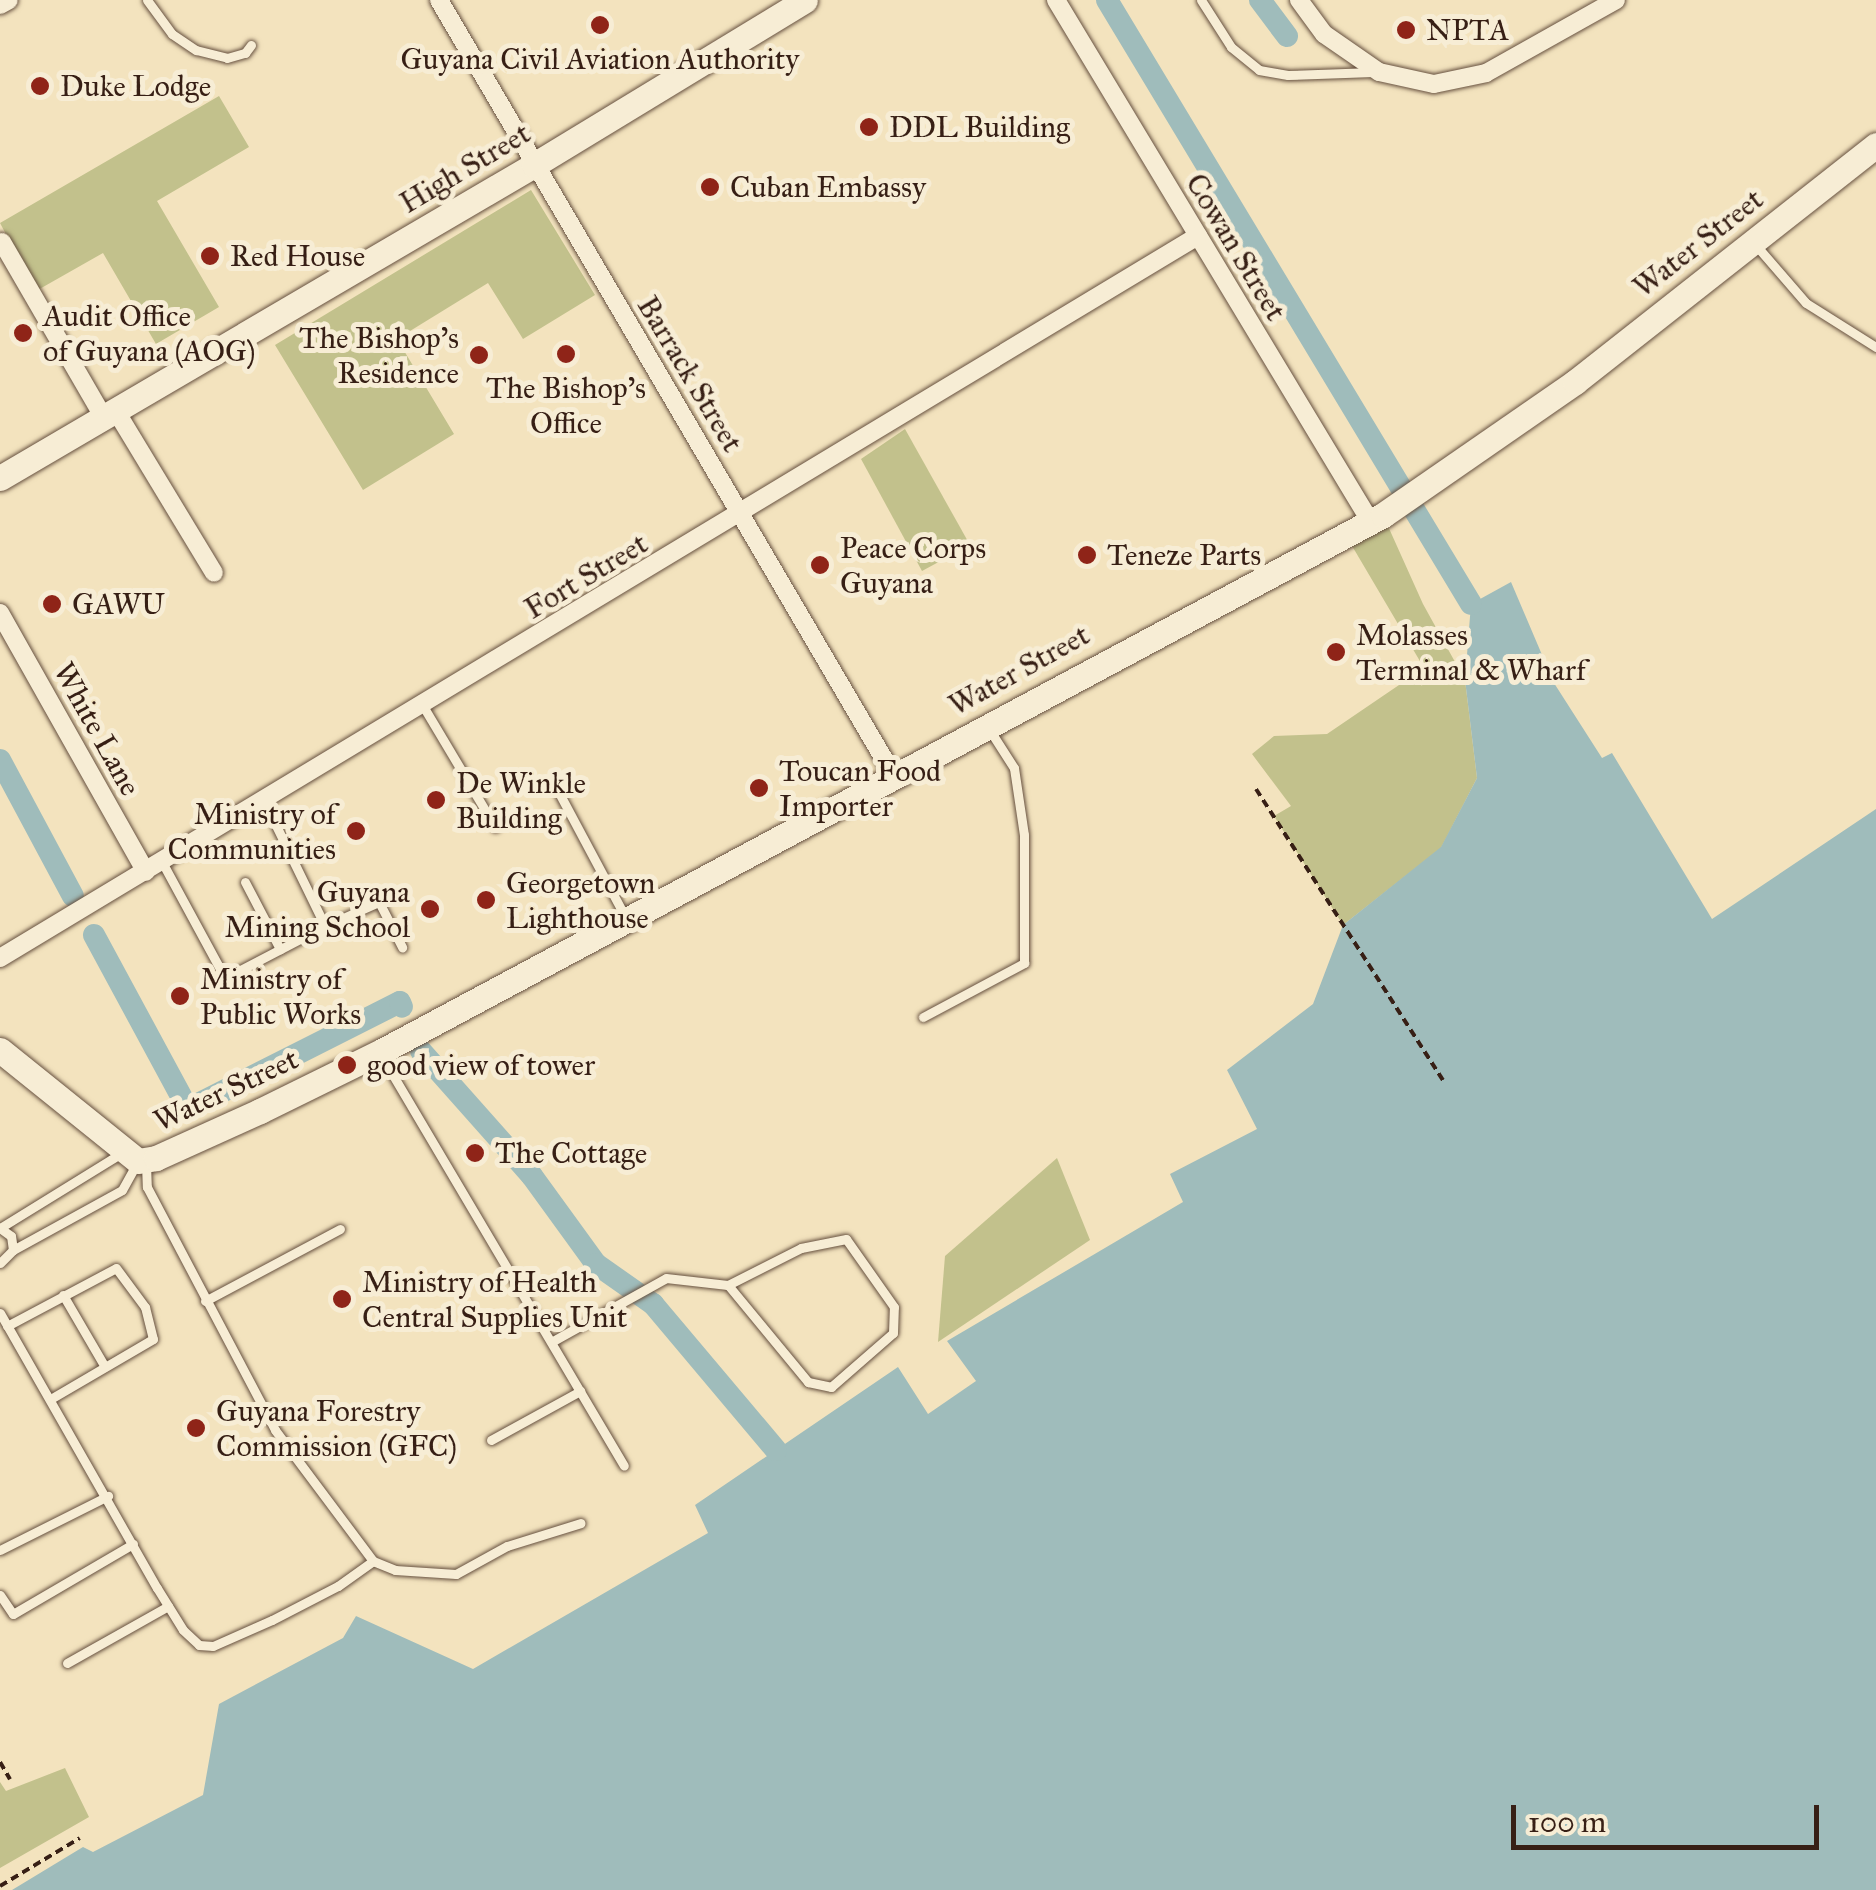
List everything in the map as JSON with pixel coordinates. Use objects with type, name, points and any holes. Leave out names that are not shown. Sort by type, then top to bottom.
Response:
[{"type":"street","points":[[0,5],[9,0]]},
{"type":"street","name":"Barrack Street","points":[[439,0],[894,776]]},
{"type":"street","name":"High Street","points":[[0,478],[534,166],[804,0]]},
{"type":"street","name":"Cowan Street","points":[[1056,0],[1198,236],[1376,518]]},
{"type":"street","points":[[1299,0],[1324,34],[1379,72],[1434,84],[1486,72],[1616,0]]},
{"type":"street","name":"Water Street","points":[[136,1158],[380,1052],[1376,518],[1576,382],[1876,144]]},
{"type":"street","name":"Fort Street","points":[[0,958],[1198,236]]},
{"type":"street","points":[[2,242],[214,572]]},
{"type":"street","name":"White Lane","points":[[0,613],[154,867]]},
{"type":"street","points":[[0,1050],[136,1158]]},
{"type":"lane","points":[[147,0],[172,34],[196,50],[227,58],[245,53],[251,45]]},
{"type":"lane","points":[[1201,0],[1231,47],[1259,70],[1288,75],[1379,72]]},
{"type":"lane","points":[[1752,241],[1806,302],[1876,347]]},
{"type":"lane","points":[[423,706],[494,827]]},
{"type":"lane","points":[[923,1017],[1024,963],[1024,835],[1014,768],[986,725]]},
{"type":"lane","points":[[557,789],[628,920]]},
{"type":"lane","points":[[264,801],[325,926]]},
{"type":"lane","points":[[154,867],[225,978],[379,902],[402,947]]},
{"type":"lane","points":[[244,882],[280,949]]},
{"type":"lane","points":[[380,1052],[624,1466]]},
{"type":"lane","points":[[12,1250],[11,1236],[0,1228],[136,1158]]},
{"type":"lane","points":[[0,1263],[12,1250],[122,1190],[136,1172],[136,1158]]},
{"type":"lane","points":[[136,1158],[147,1187],[275,1430],[373,1561],[395,1570],[456,1574],[508,1546],[581,1522]]},
{"type":"lane","points":[[206,1301],[340,1229]]},
{"type":"lane","points":[[553,1340],[656,1280],[728,1285],[801,1248],[846,1239],[894,1307],[893,1333],[831,1387],[808,1382],[728,1285]]},
{"type":"lane","points":[[8,1326],[116,1268],[145,1307],[154,1338],[52,1398]]},
{"type":"lane","points":[[64,1295],[105,1367]]},
{"type":"lane","points":[[0,1313],[168,1606],[199,1644],[213,1646],[338,1586],[373,1561]]},
{"type":"lane","points":[[491,1440],[580,1391]]},
{"type":"lane","points":[[0,1550],[108,1496]]},
{"type":"lane","points":[[0,1595],[13,1614],[134,1544]]},
{"type":"lane","points":[[68,1663],[168,1606]]},
{"type":"path","points":[[1256,789],[1443,1080]]},
{"type":"path","points":[[0,1762],[10,1779]]},
{"type":"path","points":[[0,1886],[80,1838]]},
{"type":"shaded area","points":[[219,96],[249,147],[157,201],[219,307],[156,344],[103,253],[36,291],[0,223]]},
{"type":"shaded area","points":[[531,190],[595,295],[523,339],[488,283],[397,339],[454,434],[363,490],[275,345]]},
{"type":"shaded area","points":[[905,429],[970,545],[922,571],[861,459]]},
{"type":"shaded area","points":[[1383,515],[1423,604],[1465,680],[1477,778],[1441,848],[1343,925],[1274,816],[1291,806],[1252,754],[1274,736],[1327,734],[1424,668],[1345,534]]},
{"type":"shaded area","points":[[1057,1158],[1090,1240],[938,1342],[945,1256]]},
{"type":"shaded area","points":[[65,1768],[89,1817],[0,1868],[0,1782],[6,1791]]},
{"type":"water","points":[[1511,582],[1554,683],[1602,758],[1612,753],[1712,919],[1876,809],[1876,1890],[12,1890],[83,1847],[93,1852],[203,1795],[219,1704],[343,1638],[356,1616],[473,1669],[708,1533],[695,1505],[898,1367],[928,1414],[976,1381],[947,1341],[1183,1202],[1170,1174],[1257,1129],[1227,1070],[1313,1004],[1343,925],[1441,847],[1477,778],[1465,680],[1471,604]]},
{"type":"waterway","points":[[1107,0],[1471,604]]},
{"type":"waterway","points":[[1260,0],[1287,36]]},
{"type":"waterway","points":[[0,760],[73,896]]},
{"type":"waterway","points":[[94,935],[188,1109],[400,1002],[402,1007]]},
{"type":"waterway","points":[[421,1051],[532,1176],[596,1264],[653,1304],[776,1450]]},
{"type":"place","name":"Guyana Civil Aviation Authority","points":[[600,25]]},
{"type":"place","name":"NPTA","points":[[1406,30]]},
{"type":"place","name":"Duke Lodge","points":[[40,86]]},
{"type":"place","name":"DDL Building","points":[[869,127]]},
{"type":"place","name":"Cuban Embassy","points":[[710,187]]},
{"type":"place","name":"Red House","points":[[210,256]]},
{"type":"place","name":"Audit Office of Guyana (AOG)","points":[[23,333]]},
{"type":"place","name":"The Bishop's Office","points":[[566,354]]},
{"type":"place","name":"The Bishop's Residence","points":[[479,355]]},
{"type":"place","name":"Teneze Parts","points":[[1087,555]]},
{"type":"place","name":"Peace Corps Guyana","points":[[820,565]]},
{"type":"place","name":"GAWU","points":[[52,604]]},
{"type":"place","name":"Molasses Terminal & Wharf","points":[[1336,652]]},
{"type":"place","name":"Toucan Food Importer","points":[[759,788]]},
{"type":"place","name":"De Winkle Building","points":[[436,800]]},
{"type":"place","name":"Ministry of Communities","points":[[356,831]]},
{"type":"place","name":"Georgetown Lighthouse","points":[[486,900]]},
{"type":"place","name":"Guyana Mining School","points":[[430,909]]},
{"type":"place","name":"Ministry of Public Works","points":[[180,996]]},
{"type":"place","name":"good view of tower","points":[[347,1065]]},
{"type":"place","name":"The Cottage","points":[[475,1153]]},
{"type":"place","name":"Ministry of Health Central Supplies Unit","points":[[342,1299]]},
{"type":"place","name":"Guyana Forestry Commission (GFC)","points":[[196,1428]]}]
